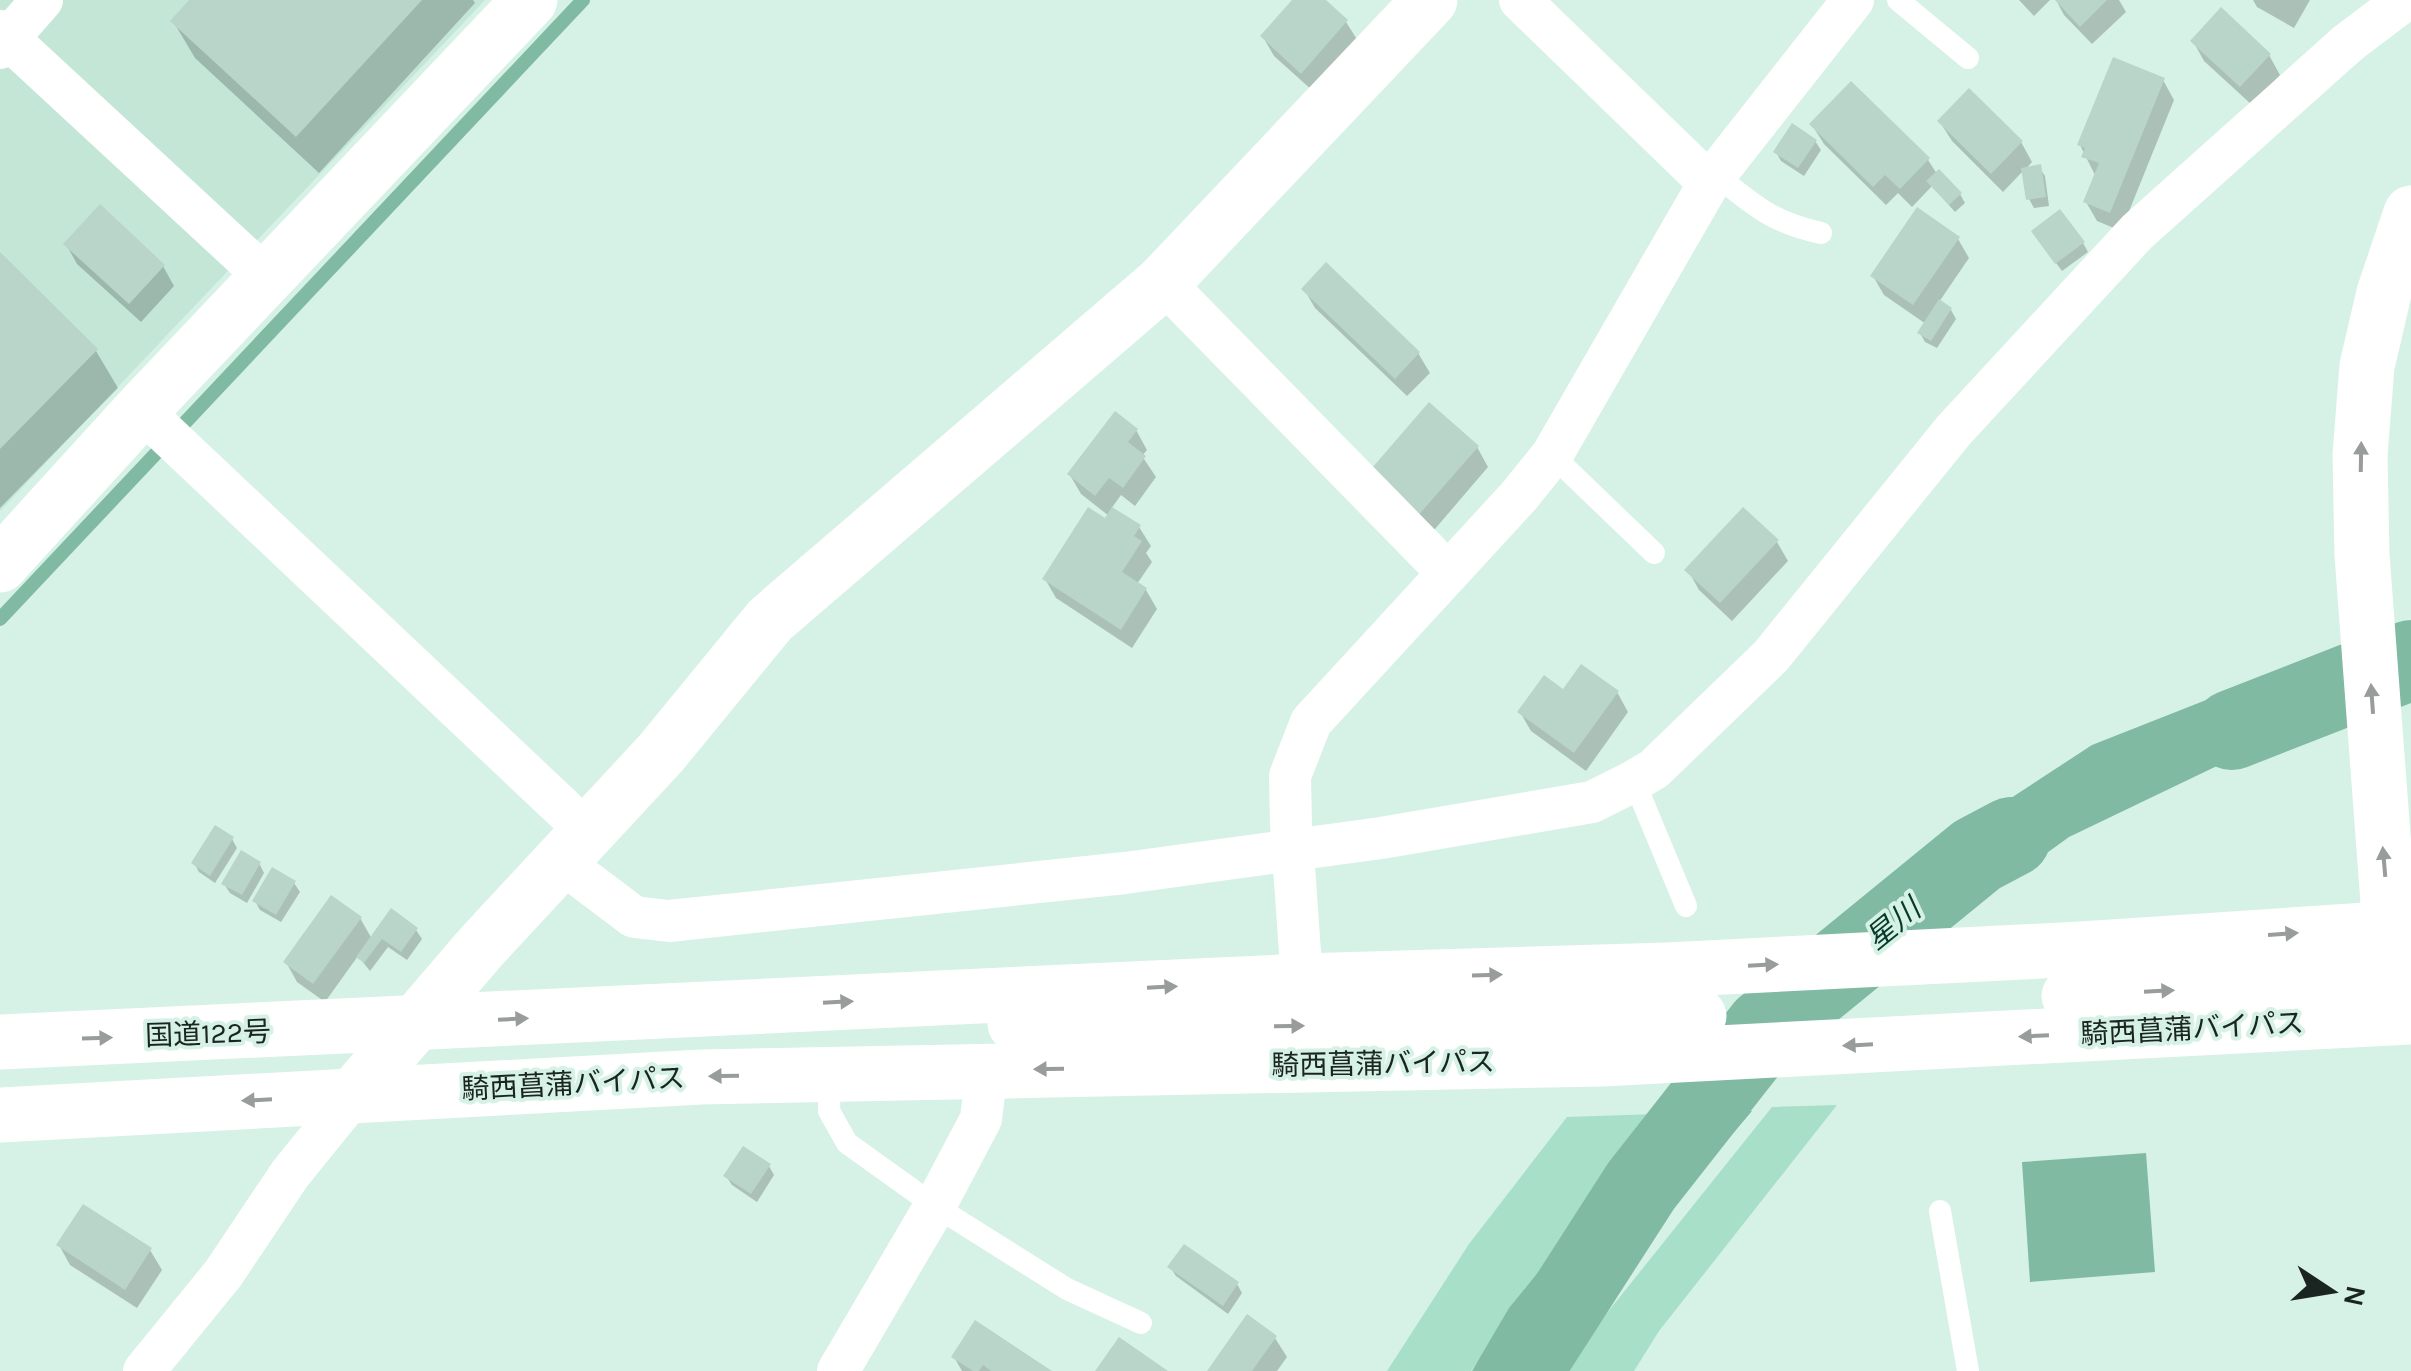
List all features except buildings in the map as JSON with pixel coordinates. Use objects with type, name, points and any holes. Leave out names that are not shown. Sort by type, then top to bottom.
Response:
[{"type":"main road","points":[[0,565],[530,0]]},
{"type":"main road","points":[[0,1115],[354,1095],[481,948],[661,753],[770,620],[1163,282],[1430,0]]},
{"type":"main road","points":[[2411,213],[2384,293],[2368,366],[2360,455],[2362,555],[2379,796],[2411,979]]},
{"type":"main road","points":[[416,1024],[1302,981],[1666,970],[2400,928]]},
{"type":"main road","points":[[916,998],[1014,1024],[1108,1030],[1617,1039],[1991,1000],[2296,984],[2370,984],[2411,1006]]},
{"type":"main road","name":"騎西菖蒲バイパス","points":[[354,1095],[702,1076],[987,1070],[1617,1039],[1956,1040],[2411,1016]]},
{"type":"main road","name":"国道122号","points":[[0,1042],[416,1024]]},
{"type":"street","points":[[42,0],[3,39],[267,278]]},
{"type":"street","points":[[1520,0],[1712,179]]},
{"type":"street","points":[[1302,981],[1290,776],[1311,722],[1552,455],[1712,179],[1853,0]]},
{"type":"street","points":[[142,410],[575,848],[634,917],[669,921],[1125,873],[1381,838],[1592,802],[1654,768],[1771,656],[1954,430],[2136,232],[2348,43],[2405,0]]},
{"type":"street","points":[[1163,282],[1448,573]]},
{"type":"street","points":[[838,1371],[981,1119],[987,1070]]},
{"type":"street","points":[[144,1371],[223,1274],[290,1174],[354,1095]]},
{"type":"lane","points":[[1898,0],[1968,58]]},
{"type":"lane","points":[[1712,179],[1768,217],[1821,233]]},
{"type":"lane","points":[[1552,455],[1654,553]]},
{"type":"lane","points":[[1634,781],[1686,906]]},
{"type":"lane","points":[[830,1074],[829,1111],[846,1143],[935,1206],[1067,1289],[1140,1323]]},
{"type":"lane","points":[[1940,1211],[1968,1371]]},
{"type":"shaded area","points":[[0,0],[485,0],[0,511]]},
{"type":"shaded area","points":[[2333,650],[2338,721],[2219,765],[2069,837],[1986,897],[1862,900],[2092,745]]},
{"type":"shaded area","points":[[1837,1105],[1659,1331],[1634,1371],[1565,1371],[1772,1107]]},
{"type":"shaded area","points":[[1752,1111],[1661,1218],[1549,1371],[1472,1371],[1509,1308],[1669,1112]]},
{"type":"shaded area","points":[[1656,1114],[1471,1371],[1387,1371],[1469,1244],[1567,1117]]},
{"type":"shaded area","points":[[2146,1153],[2155,1272],[2030,1282],[2022,1162]]},
{"type":"waterway","points":[[0,619],[583,0]]},
{"type":"waterway","name":"星川","points":[[2232,730],[2411,660]]},
{"type":"waterway","name":"星川","points":[[1522,1371],[1641,1186],[1765,1028],[1977,855],[2011,837]]}]
